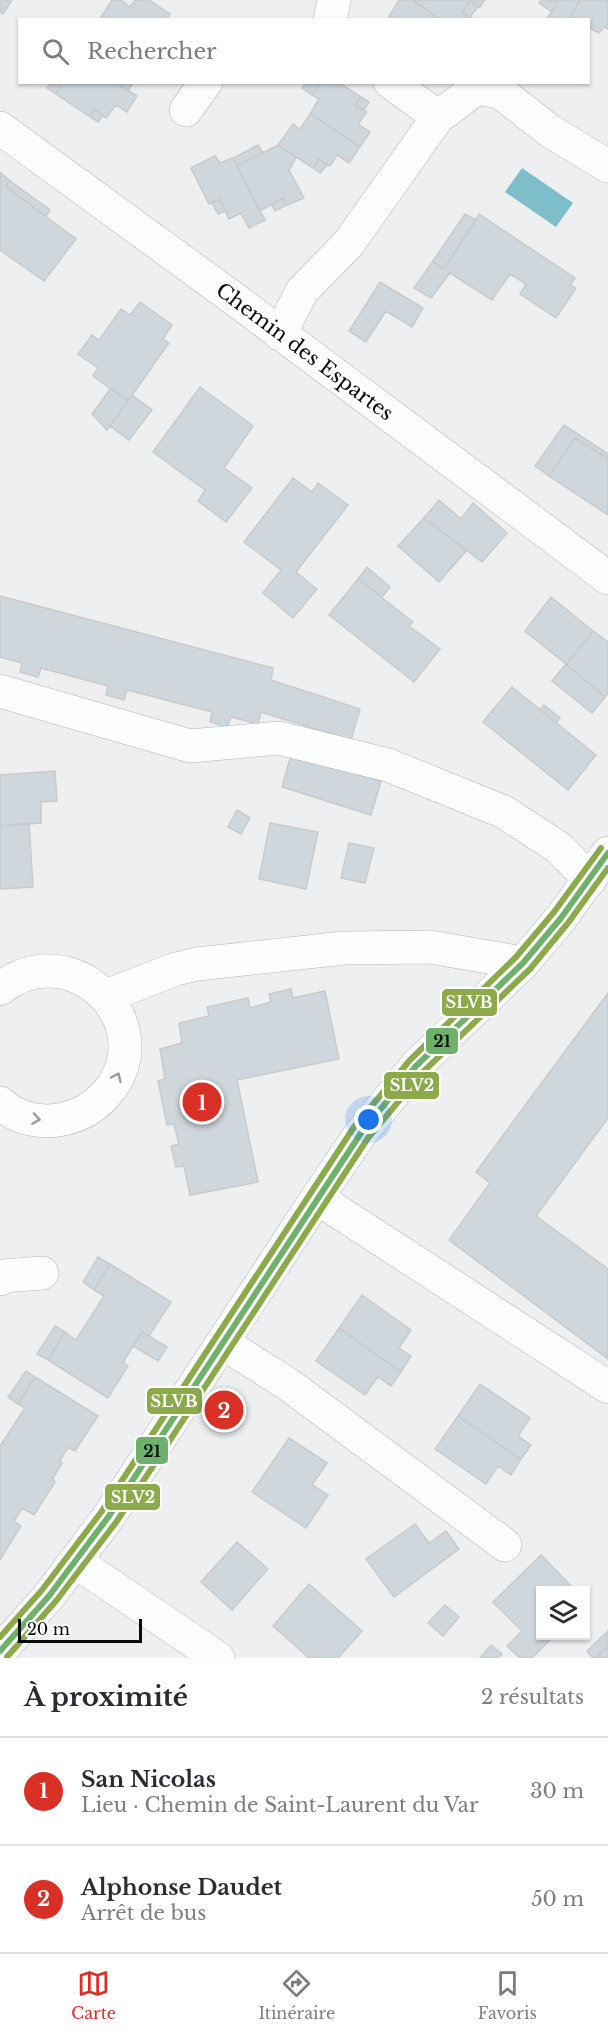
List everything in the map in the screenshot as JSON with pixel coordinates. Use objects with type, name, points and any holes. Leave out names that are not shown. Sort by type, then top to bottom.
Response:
[{"type":"street","points":[[330,18],[334,0]]},
{"type":"street","points":[[186,110],[205,84]]},
{"type":"street","points":[[393,84],[438,117]]},
{"type":"street","points":[[280,334],[302,291],[348,244],[438,117],[477,88],[500,92],[550,130],[608,166]]},
{"type":"street","name":"Chemin des Espartes","points":[[0,128],[608,578]]},
{"type":"street","points":[[0,691],[190,746],[279,738],[388,765],[504,812],[560,848],[599,867],[561,918],[523,963],[416,1066],[361,1133],[76,1562],[0,1651]]},
{"type":"street","points":[[106,996],[196,963],[344,948],[430,947],[523,963]]},
{"type":"street","points":[[0,989],[12,980],[36,971],[62,971],[87,980],[106,996],[119,1017],[125,1040],[123,1064],[113,1086],[97,1104],[75,1117],[52,1122],[28,1119],[0,1103]]},
{"type":"street","points":[[317,1198],[608,1387]]},
{"type":"street","points":[[0,1279],[3,1276],[42,1273]]},
{"type":"street","points":[[223,1343],[289,1385],[504,1545]]},
{"type":"street","points":[[76,1562],[218,1658]]},
{"type":"water","points":[[522,168],[573,203],[556,227],[505,192]]},
{"type":"building","points":[[0,0],[12,0],[3,14],[0,12]]},
{"type":"building","points":[[112,0],[121,0],[130,7],[135,0],[149,0],[170,14],[168,18],[100,18]]},
{"type":"building","points":[[399,0],[413,0],[437,18],[388,18]]},
{"type":"building","points":[[416,0],[485,0],[480,7],[470,1],[462,12],[472,18],[437,18],[415,2]]},
{"type":"building","points":[[541,0],[558,2],[552,12],[539,3]]},
{"type":"building","points":[[555,0],[580,0],[569,18],[547,18],[558,2]]},
{"type":"building","points":[[580,0],[608,0],[608,29],[604,27],[599,33],[590,28],[590,18],[569,18]]},
{"type":"building","points":[[470,1],[479,6],[470,17],[462,12]]},
{"type":"building","points":[[50,84],[63,84],[56,94],[47,88]]},
{"type":"building","points":[[63,84],[119,84],[137,96],[127,112],[116,105],[106,118],[94,109],[90,117],[56,94]]},
{"type":"building","points":[[122,84],[132,84],[128,91],[121,86]]},
{"type":"building","points":[[305,84],[320,84],[312,95],[302,88]]},
{"type":"building","points":[[320,84],[341,84],[361,97],[355,105],[367,112],[358,124],[370,132],[360,147],[310,114],[319,99],[312,95]]},
{"type":"building","points":[[361,97],[369,102],[364,110],[355,105]]},
{"type":"building","points":[[94,109],[103,115],[98,122],[90,117]]},
{"type":"building","points":[[310,114],[360,147],[349,163],[337,155],[330,166],[319,159],[313,168],[278,145],[293,124],[300,129]]},
{"type":"building","points":[[258,145],[263,152],[237,166],[233,158]]},
{"type":"building","points":[[278,145],[296,158],[289,170],[304,198],[287,205],[284,198],[260,211],[237,166]]},
{"type":"building","points":[[215,156],[220,163],[233,158],[265,220],[249,228],[241,213],[229,219],[220,199],[209,204],[191,168]]},
{"type":"building","points":[[319,159],[327,165],[320,173],[313,168]]},
{"type":"building","points":[[0,172],[9,180],[6,187],[76,239],[44,281],[0,250]]},
{"type":"building","points":[[9,180],[50,210],[46,216],[6,187]]},
{"type":"building","points":[[284,198],[287,205],[275,211],[271,204]]},
{"type":"building","points":[[220,199],[225,211],[218,214],[212,203]]},
{"type":"building","points":[[465,214],[476,220],[444,269],[433,261]]},
{"type":"building","points":[[479,214],[575,278],[570,285],[576,288],[556,318],[520,294],[526,284],[510,274],[492,300],[450,273],[431,298],[414,288],[433,261],[444,269]]},
{"type":"building","points":[[380,282],[423,308],[412,327],[386,311],[366,342],[349,331]]},
{"type":"building","points":[[140,302],[172,325],[163,339],[169,343],[128,401],[93,376],[98,368],[78,354],[92,335],[99,340],[121,309],[130,315]]},
{"type":"building","points":[[200,387],[253,426],[224,468],[252,488],[226,522],[198,501],[205,490],[153,452]]},
{"type":"building","points":[[111,388],[128,401],[107,430],[92,414]]},
{"type":"building","points":[[132,395],[152,410],[129,440],[110,426]]},
{"type":"building","points":[[564,425],[608,454],[608,459],[575,438],[549,476],[535,466]]},
{"type":"building","points":[[575,438],[608,459],[608,515],[549,476]]},
{"type":"building","points":[[293,478],[312,492],[318,483],[348,505],[296,572],[317,589],[293,618],[263,593],[281,570],[244,542]]},
{"type":"building","points":[[439,500],[461,519],[473,503],[507,533],[482,562],[424,518]]},
{"type":"building","points":[[424,518],[466,551],[439,582],[398,546]]},
{"type":"building","points":[[367,567],[390,587],[382,597],[358,579]]},
{"type":"building","points":[[358,579],[413,622],[409,626],[440,649],[414,682],[329,615]]},
{"type":"building","points":[[0,596],[273,668],[271,680],[360,709],[351,740],[261,712],[258,724],[231,717],[227,727],[210,722],[212,712],[127,690],[124,700],[106,695],[108,686],[41,668],[38,677],[20,672],[22,663],[0,657]]},
{"type":"building","points":[[551,597],[593,631],[566,664],[525,631]]},
{"type":"building","points":[[593,631],[608,642],[608,693],[605,697],[566,664]]},
{"type":"building","points":[[566,664],[605,697],[592,713],[552,681]]},
{"type":"building","points":[[512,687],[596,755],[568,790],[483,722]]},
{"type":"building","points":[[544,705],[560,718],[556,723],[540,710]]},
{"type":"building","points":[[291,755],[381,781],[371,815],[282,787]]},
{"type":"building","points":[[55,771],[57,801],[41,802],[41,823],[0,826],[0,775]]},
{"type":"building","points":[[237,810],[250,818],[241,834],[228,827]]},
{"type":"building","points":[[29,823],[33,887],[0,889],[0,826]]},
{"type":"building","points":[[270,823],[318,832],[306,889],[259,879]]},
{"type":"building","points":[[349,843],[374,848],[365,883],[341,878]]},
{"type":"building","points":[[291,989],[293,998],[325,991],[339,1059],[237,1080],[258,1182],[190,1195],[184,1166],[176,1167],[171,1146],[179,1144],[174,1124],[167,1125],[158,1081],[165,1079],[160,1049],[182,1043],[179,1023],[209,1016],[207,1007],[248,998],[250,1008],[271,1002],[269,994]]},
{"type":"building","points":[[608,993],[608,1118],[536,1216],[608,1269],[608,1359],[449,1240],[490,1183],[476,1172]]},
{"type":"building","points":[[98,1257],[110,1264],[94,1290],[83,1282]]},
{"type":"building","points":[[110,1264],[171,1302],[149,1336],[142,1332],[123,1362],[128,1366],[108,1398],[48,1360],[65,1332],[76,1340],[104,1296],[94,1290]]},
{"type":"building","points":[[362,1295],[411,1330],[399,1348],[411,1356],[401,1372],[339,1328]]},
{"type":"building","points":[[55,1326],[65,1332],[48,1360],[37,1354]]},
{"type":"building","points":[[339,1328],[401,1372],[391,1386],[378,1377],[365,1395],[316,1361]]},
{"type":"building","points":[[142,1332],[167,1347],[158,1361],[133,1346]]},
{"type":"building","points":[[26,1371],[35,1377],[18,1404],[8,1397]]},
{"type":"building","points":[[35,1377],[98,1416],[75,1451],[68,1447],[53,1478],[55,1482],[34,1515],[22,1508],[14,1521],[21,1526],[0,1560],[0,1446],[25,1408],[18,1404]]},
{"type":"building","points":[[480,1384],[530,1418],[518,1436],[531,1445],[521,1459],[458,1416]]},
{"type":"building","points":[[458,1416],[521,1459],[511,1475],[498,1466],[486,1484],[435,1449]]},
{"type":"building","points":[[289,1438],[327,1463],[312,1485],[328,1495],[306,1528],[252,1492]]},
{"type":"building","points":[[415,1524],[429,1543],[446,1531],[459,1549],[394,1597],[366,1559]]},
{"type":"building","points":[[237,1542],[268,1569],[232,1610],[201,1582]]},
{"type":"building","points":[[541,1555],[571,1586],[536,1586],[536,1640],[550,1640],[532,1658],[520,1658],[507,1646],[522,1631],[493,1602]]},
{"type":"building","points":[[309,1584],[362,1631],[338,1658],[309,1658],[273,1626]]},
{"type":"building","points":[[445,1605],[459,1617],[443,1636],[428,1623]]},
{"type":"building","points":[[608,1631],[608,1646],[596,1658],[593,1658],[587,1651]]},
{"type":"building","points":[[491,1645],[502,1654],[498,1658],[480,1658]]},
{"type":"building","points":[[608,1646],[608,1658],[596,1658]]},
{"type":"transit line","name":"SLVB","points":[[0,1637],[42,1590],[102,1511],[354,1127],[410,1060],[516,957],[554,912],[601,848]]},
{"type":"transit line","name":"21","points":[[0,1651],[49,1596],[109,1516],[361,1133],[416,1066],[523,963],[561,918],[608,853]]},
{"type":"transit line","name":"SLV2","points":[[7,1657],[56,1601],[117,1521],[368,1138],[423,1072],[530,969],[568,923],[608,868]]},
{"type":"place","name":"San Nicolas","points":[[202,1102]]},
{"type":"place","name":"Alphonse Daudet","points":[[224,1410]]}]
